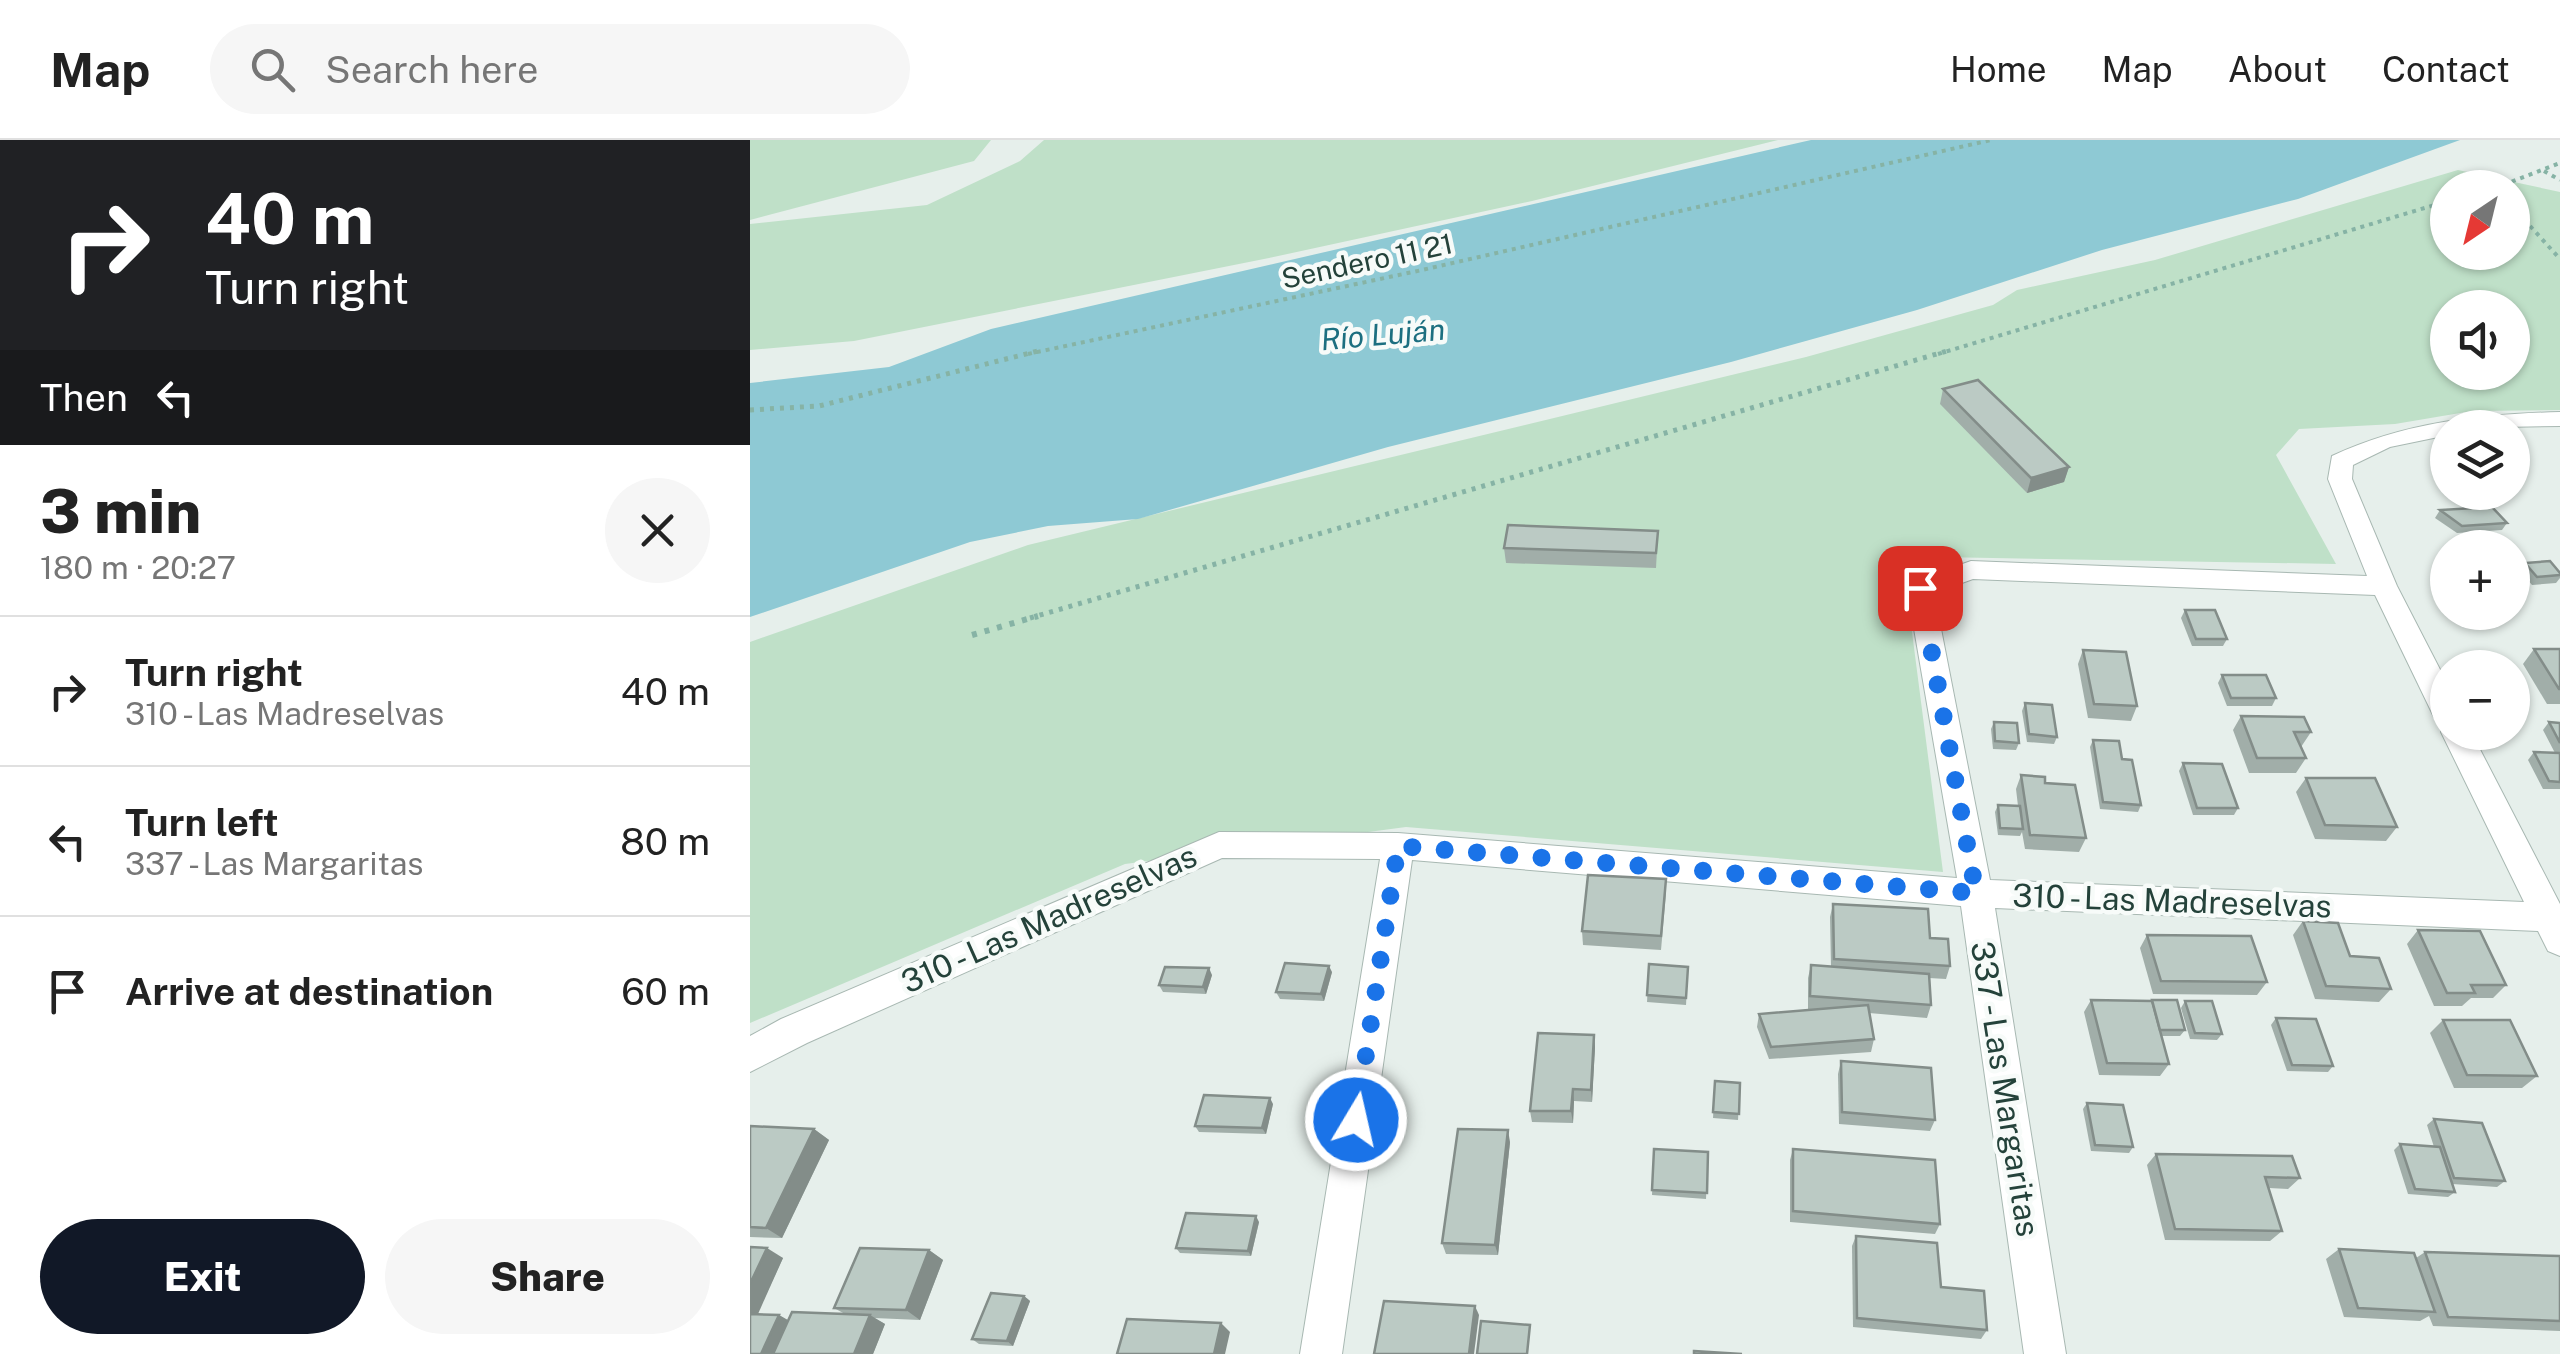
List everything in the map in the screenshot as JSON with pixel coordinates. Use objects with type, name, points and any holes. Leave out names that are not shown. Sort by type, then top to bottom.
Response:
[{"type":"street","points":[[2530,419],[2560,419]]},
{"type":"street","points":[[2430,432],[2384,441],[2342,461],[2340,479],[2384,586],[2430,679]]},
{"type":"street","name":"337 - Las Margaritas","points":[[2046,1354],[1976,893],[1920,588],[1971,570],[2384,586]]},
{"type":"street","points":[[2465,750],[2556,925]]},
{"type":"street","name":"310 - Las Madreselvas","points":[[750,1055],[794,1031],[1219,845],[1398,846],[1976,893],[2556,925]]},
{"type":"street","points":[[1320,1354],[1398,846]]},
{"type":"path","name":"Sendero 11 21","points":[[750,410],[819,406],[1084,340],[1422,270],[1991,140]]},
{"type":"path","points":[[2530,174],[2560,163]]},
{"type":"path","points":[[2543,170],[2560,180]]},
{"type":"path","points":[[972,635],[2144,294],[2430,207]]},
{"type":"path","points":[[2530,226],[2560,259]]},
{"type":"green space","points":[[750,140],[991,140],[974,161],[750,220]]},
{"type":"green space","points":[[1044,140],[1778,140],[1532,201],[1269,258],[854,341],[750,350],[750,224],[927,205],[1020,161]]},
{"type":"green space","points":[[2430,178],[2430,270],[2530,270],[2530,186],[2560,192],[2560,410],[2430,410],[2430,418],[2395,424],[2299,429],[2276,455],[2336,564],[1938,557],[1905,578],[1943,872],[1406,827],[1125,864],[750,1023],[750,642],[1028,545],[1806,357],[1993,305],[2017,290],[2155,260]]},
{"type":"water","name":"Río Luján","points":[[1811,140],[2460,140],[2298,199],[2102,250],[1917,310],[1731,362],[1388,447],[1138,519],[1048,526],[970,542],[750,617],[750,383],[889,367],[991,329]]},
{"type":"building","points":[[1978,380],[2069,467],[2031,478],[1943,389]]},
{"type":"building","points":[[2440,510],[2495,510],[2507,523],[2462,526]]},
{"type":"building","points":[[1508,525],[1658,531],[1656,553],[1504,548]]},
{"type":"building","points":[[2550,561],[2560,575],[2537,577],[2530,563]]},
{"type":"building","points":[[2185,610],[2215,610],[2227,639],[2196,639]]},
{"type":"building","points":[[2534,649],[2560,649],[2560,689],[2559,689]]},
{"type":"building","points":[[2083,650],[2126,652],[2137,706],[2094,704]]},
{"type":"building","points":[[2222,675],[2266,675],[2276,698],[2231,698]]},
{"type":"building","points":[[2025,703],[2052,705],[2057,737],[2029,734]]},
{"type":"building","points":[[2241,716],[2304,717],[2311,732],[2294,732],[2306,758],[2257,758]]},
{"type":"building","points":[[1994,722],[2017,723],[2019,743],[1995,741]]},
{"type":"building","points":[[2549,722],[2560,723],[2560,743]]},
{"type":"building","points":[[2093,740],[2119,741],[2122,759],[2132,760],[2141,805],[2103,802]]},
{"type":"building","points":[[2534,752],[2560,753],[2560,782],[2549,781]]},
{"type":"building","points":[[2183,763],[2222,764],[2238,808],[2197,808]]},
{"type":"building","points":[[2021,775],[2045,777],[2045,783],[2075,785],[2086,838],[2030,835]]},
{"type":"building","points":[[2306,778],[2375,778],[2397,827],[2325,825]]},
{"type":"building","points":[[1998,805],[2020,806],[2023,829],[2000,828]]},
{"type":"building","points":[[1588,875],[1666,879],[1661,936],[1582,931]]},
{"type":"building","points":[[1833,904],[1928,909],[1930,938],[1948,939],[1950,966],[1834,959]]},
{"type":"building","points":[[2303,921],[2338,923],[2350,956],[2379,958],[2391,989],[2326,986]]},
{"type":"building","points":[[2418,930],[2480,931],[2506,985],[2471,985],[2475,993],[2447,993]]},
{"type":"building","points":[[2147,935],[2251,936],[2267,982],[2161,981]]},
{"type":"building","points":[[1285,963],[1329,966],[1321,994],[1276,992]]},
{"type":"building","points":[[1649,964],[1688,967],[1686,998],[1647,995]]},
{"type":"building","points":[[1811,965],[1929,974],[1931,1005],[1810,996]]},
{"type":"building","points":[[1165,967],[1209,968],[1203,987],[1159,985]]},
{"type":"building","points":[[2091,1000],[2152,1001],[2169,1064],[2107,1063]]},
{"type":"building","points":[[2152,1000],[2177,1000],[2185,1030],[2160,1030]]},
{"type":"building","points":[[2185,1001],[2212,1001],[2222,1034],[2195,1033]]},
{"type":"building","points":[[1868,1005],[1874,1039],[1771,1047],[1759,1014]]},
{"type":"building","points":[[2276,1018],[2316,1019],[2333,1066],[2292,1065]]},
{"type":"building","points":[[2443,1020],[2510,1020],[2537,1076],[2467,1075]]},
{"type":"building","points":[[1538,1033],[1594,1035],[1591,1090],[1573,1089],[1571,1111],[1530,1111]]},
{"type":"building","points":[[1841,1061],[1931,1068],[1935,1120],[1842,1112]]},
{"type":"building","points":[[1715,1081],[1740,1083],[1739,1114],[1713,1112]]},
{"type":"building","points":[[1204,1095],[1270,1098],[1262,1128],[1195,1126]]},
{"type":"building","points":[[2087,1103],[2123,1105],[2133,1147],[2095,1145]]},
{"type":"building","points":[[2434,1119],[2482,1123],[2505,1181],[2454,1178]]},
{"type":"building","points":[[750,1126],[814,1129],[766,1228],[750,1227]]},
{"type":"building","points":[[1458,1129],[1508,1130],[1495,1245],[1442,1243]]},
{"type":"building","points":[[2400,1144],[2440,1147],[2455,1192],[2415,1189]]},
{"type":"building","points":[[1654,1149],[1708,1152],[1707,1193],[1652,1190]]},
{"type":"building","points":[[1793,1149],[1935,1160],[1940,1224],[1793,1211]]},
{"type":"building","points":[[2156,1154],[2292,1156],[2300,1178],[2265,1177],[2282,1231],[2175,1229]]},
{"type":"building","points":[[1186,1213],[1256,1216],[1248,1251],[1176,1248]]},
{"type":"building","points":[[1856,1236],[1937,1243],[1941,1287],[1984,1291],[1987,1330],[1857,1318]]},
{"type":"building","points":[[750,1247],[767,1248],[750,1284]]},
{"type":"building","points":[[860,1248],[929,1250],[906,1310],[834,1308]]},
{"type":"building","points":[[2339,1249],[2414,1253],[2435,1312],[2358,1308]]},
{"type":"building","points":[[2425,1252],[2560,1256],[2560,1321],[2448,1317]]},
{"type":"building","points":[[991,1293],[1024,1296],[1007,1341],[972,1339]]},
{"type":"building","points":[[1384,1301],[1475,1306],[1469,1354],[1374,1354]]},
{"type":"building","points":[[792,1312],[870,1315],[854,1354],[773,1354]]},
{"type":"building","points":[[750,1314],[779,1315],[761,1354],[750,1354]]},
{"type":"building","points":[[1127,1319],[1221,1323],[1214,1354],[1117,1354]]},
{"type":"building","points":[[1481,1321],[1530,1325],[1527,1354],[1477,1354]]},
{"type":"building","points":[[1694,1351],[1742,1354],[1694,1354]]},
{"type":"route","points":[[1356,1120],[1398,846],[1976,893],[1920,588]]}]
